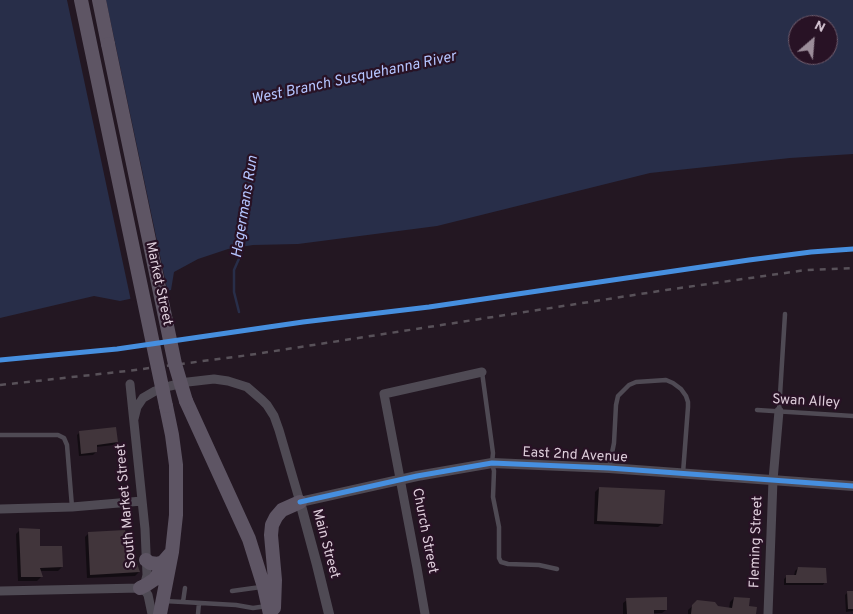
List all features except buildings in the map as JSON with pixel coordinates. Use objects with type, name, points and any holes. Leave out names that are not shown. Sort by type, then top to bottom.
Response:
[{"type":"highway","name":"Market Street","points":[[81,0],[172,435],[177,481],[176,515],[172,552],[161,607]]},
{"type":"highway","name":"Market Street","points":[[98,0],[175,364],[194,420],[243,524],[255,555],[271,611]]},
{"type":"highway","points":[[271,611],[275,580],[271,535],[272,524],[282,510],[300,502]]},
{"type":"highway","points":[[146,560],[150,563],[158,564],[163,562],[172,552]]},
{"type":"highway","points":[[140,588],[159,574],[172,552]]},
{"type":"street","name":"Church Street","points":[[424,614],[384,394],[482,372]]},
{"type":"street","name":"Main Street","points":[[134,419],[135,412],[144,398],[156,391],[178,384],[206,380],[228,381],[241,385],[258,395],[267,405],[277,423],[313,548],[329,614]]},
{"type":"street","name":"South Market Street","points":[[130,384],[145,529],[146,579],[140,588],[148,595],[152,614]]},
{"type":"street","name":"Fleming Street","points":[[768,614],[773,480],[778,411]]},
{"type":"street","name":"East 2nd Avenue","points":[[300,502],[417,476],[492,463],[609,468],[853,486]]},
{"type":"street","points":[[0,509],[72,507],[142,501]]},
{"type":"street","points":[[0,591],[140,588]]},
{"type":"lane","points":[[778,411],[785,314]]},
{"type":"lane","points":[[482,372],[493,453],[494,497],[499,527],[499,558],[501,562],[508,564],[539,565],[557,569]]},
{"type":"lane","points":[[609,468],[614,443],[618,396],[629,385],[636,382],[666,380],[684,392],[688,402],[683,474]]},
{"type":"lane","name":"Swan Alley","points":[[757,410],[853,416]]},
{"type":"lane","points":[[0,435],[58,435],[64,438],[67,445],[72,507]]},
{"type":"lane","points":[[232,591],[264,587]]},
{"type":"lane","points":[[184,602],[185,588]]},
{"type":"lane","points":[[161,607],[184,602],[236,605],[271,611]]},
{"type":"lane","points":[[198,614],[199,603]]},
{"type":"water","name":"West Branch Susquehanna River","points":[[0,0],[853,0],[853,154],[790,158],[650,173],[437,226],[298,244],[253,245],[228,249],[198,259],[174,272],[171,290],[120,301],[94,296],[0,318]]},
{"type":"pier","points":[[67,0],[106,0],[168,293],[131,301]]},
{"type":"waterway","name":"Hagermans Run","points":[[239,312],[234,292],[234,270],[243,245]]},
{"type":"railway","points":[[0,385],[249,355],[806,270],[853,268]]},
{"type":"cycle path","points":[[0,360],[117,349],[303,322],[429,307],[749,260],[853,249]]},
{"type":"cycle path","points":[[300,502],[417,476],[492,463],[609,468],[853,486]]}]
